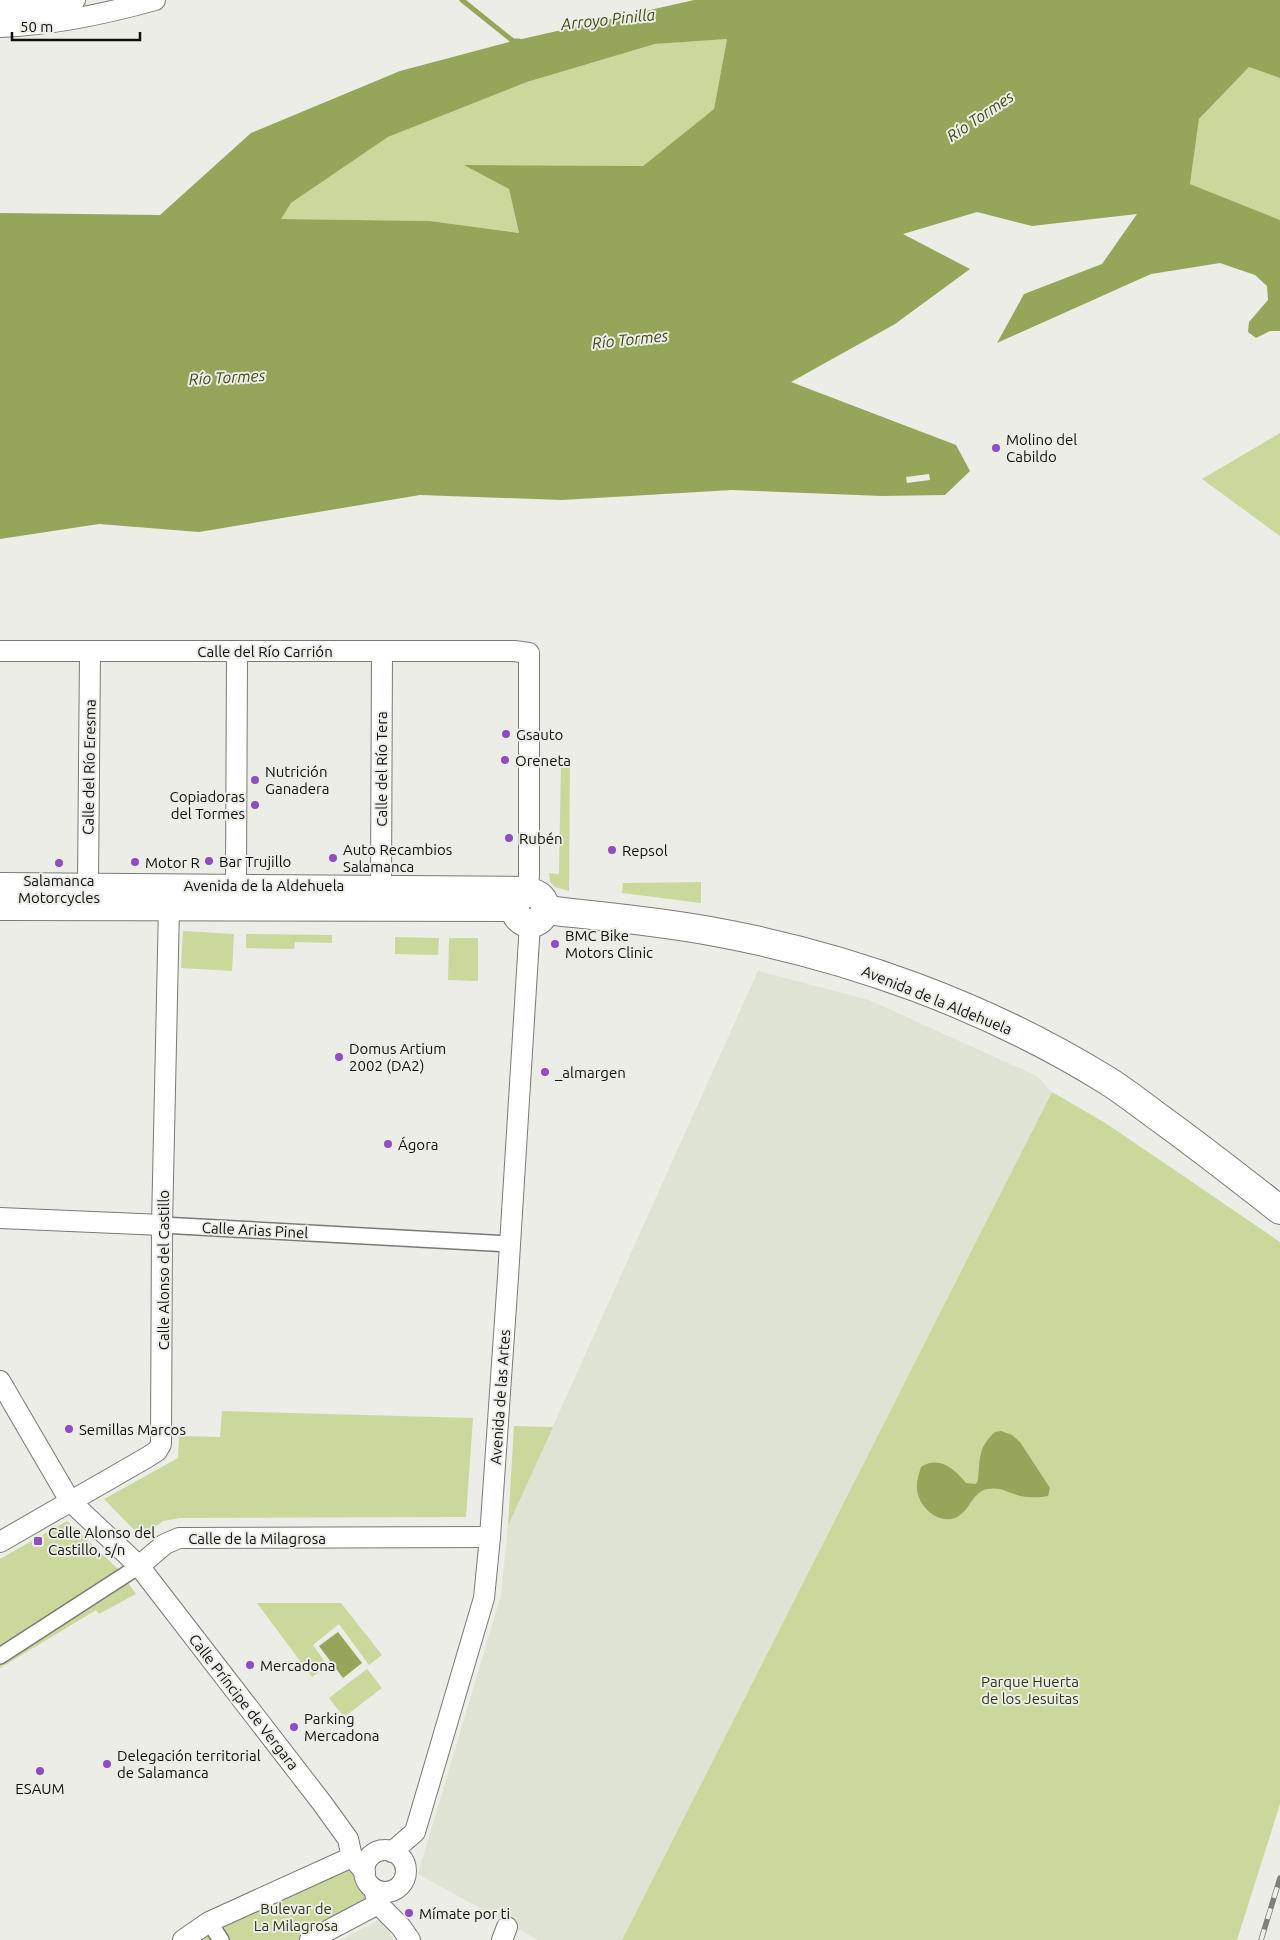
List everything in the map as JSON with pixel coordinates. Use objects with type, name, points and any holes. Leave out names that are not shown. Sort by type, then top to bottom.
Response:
[{"type":"main road","name":"Avenida de la Aldehuela","points":[[0,906],[169,907],[529,904],[710,931],[787,948],[844,963],[898,981],[986,1016],[1056,1051],[1110,1082],[1200,1147],[1280,1210]]},
{"type":"street","points":[[0,8],[54,4],[75,0]]},
{"type":"street","points":[[0,27],[66,19],[123,9],[155,0]]},
{"type":"street","name":"Calle del Río Carrión","points":[[0,651],[514,651],[529,653]]},
{"type":"street","name":"Calle del Río Eresma","points":[[88,884],[90,651]]},
{"type":"street","name":"Calle del Río Tera","points":[[381,886],[382,651]]},
{"type":"street","points":[[236,885],[237,652]]},
{"type":"street","name":"Avenida de las Artes","points":[[363,1872],[368,1861],[415,1832],[484,1598],[511,1244],[529,904],[529,653]]},
{"type":"street","name":"Avenida de la Aldehuela","points":[[0,883],[381,886],[529,904]]},
{"type":"street","name":"Calle Alonso del Castillo","points":[[0,1542],[146,1458],[157,1451],[161,1444],[162,1225],[169,907]]},
{"type":"street","name":"Calle Arias Pinel","points":[[0,1218],[511,1244]]},
{"type":"street","name":"Calle Príncipe de Vergara","points":[[0,1381],[70,1501],[139,1566],[322,1803],[363,1872],[406,1934]]},
{"type":"street","name":"Calle de la Milagrosa","points":[[0,1656],[139,1566],[165,1544],[179,1538],[490,1536]]},
{"type":"street","points":[[363,1872],[382,1892],[391,1891],[399,1887],[404,1882],[406,1868],[399,1856],[384,1852]]},
{"type":"street","name":"Calle Príncipe de Vergara","points":[[363,1872],[384,1852]]},
{"type":"street","points":[[183,1940],[209,1922],[363,1872]]},
{"type":"street","points":[[310,1940],[363,1872]]},
{"type":"street","name":"Calle Príncipe de Vergara","points":[[399,1887],[396,1905],[406,1934]]},
{"type":"street","points":[[209,1922],[221,1940]]},
{"type":"shaded area","points":[[758,971],[869,1000],[1037,1076],[1052,1092],[622,1940],[538,1940],[418,1874],[501,1595],[508,1526]]},
{"type":"shaded area","points":[[381,1919],[394,1940],[341,1940]]},
{"type":"green space","points":[[727,39],[714,109],[643,166],[466,165],[509,189],[519,233],[430,221],[280,219],[291,203],[388,137],[527,82],[655,44]]},
{"type":"green space","points":[[1249,67],[1280,78],[1280,220],[1190,184],[1199,119]]},
{"type":"green space","points":[[1280,433],[1280,536],[1202,479]]},
{"type":"green space","points":[[561,761],[570,761],[569,891],[555,887],[550,882],[549,873],[559,874]]},
{"type":"green space","points":[[701,882],[701,903],[622,893],[623,883]]},
{"type":"green space","points":[[183,931],[234,934],[232,971],[181,968]]},
{"type":"green space","points":[[246,934],[332,935],[332,943],[295,942],[294,949],[246,948]]},
{"type":"green space","points":[[395,937],[439,938],[438,955],[395,954]]},
{"type":"green space","points":[[449,938],[478,938],[478,981],[448,980]]},
{"type":"green space","name":"Parque Huerta de los Jesuitas","points":[[1052,1092],[1107,1124],[1280,1242],[1280,1804],[1237,1940],[622,1940]]},
{"type":"green space","points":[[222,1411],[473,1418],[466,1517],[180,1518],[163,1521],[141,1537],[104,1499],[178,1458],[179,1436],[220,1437]]},
{"type":"green space","points":[[514,1426],[553,1427],[508,1526]]},
{"type":"green space","points":[[67,1521],[117,1568],[136,1594],[99,1614],[96,1610],[0,1668],[0,1559]]},
{"type":"green space","points":[[257,1603],[341,1603],[382,1655],[369,1665],[339,1624],[313,1645],[328,1666],[312,1677]]},
{"type":"green space","points":[[367,1669],[382,1688],[344,1717],[329,1698]]},
{"type":"green space","name":"Bulevar de La Milagrosa","points":[[343,1866],[355,1870],[369,1893],[369,1900],[301,1940],[197,1940]]},
{"type":"water","name":"Río Tormes","points":[[694,0],[1280,0],[1280,78],[1249,67],[1199,119],[1190,184],[1280,220],[1280,331],[1270,331],[1256,338],[1248,332],[1249,322],[1268,300],[1267,286],[1255,275],[1220,263],[1151,274],[997,343],[1024,294],[1102,264],[1137,214],[1032,226],[977,212],[903,234],[970,269],[895,324],[791,382],[956,445],[970,471],[945,495],[882,496],[732,490],[562,500],[420,495],[199,532],[99,524],[0,539],[0,213],[160,215],[251,133],[400,71],[513,41]],"holes":[[[727,39],[714,109],[643,166],[464,165],[509,189],[519,233],[430,221],[281,219],[291,203],[388,137],[527,82],[655,44]]]},
{"type":"water","points":[[1001,1431],[1012,1435],[1020,1442],[1050,1488],[1048,1496],[1027,1497],[999,1489],[988,1489],[974,1497],[964,1511],[955,1518],[942,1518],[930,1512],[921,1502],[918,1495],[917,1484],[921,1467],[934,1462],[940,1463],[952,1469],[966,1483],[976,1484],[981,1454],[985,1443],[995,1432]]},
{"type":"water","points":[[338,1632],[362,1663],[343,1678],[319,1646]]},
{"type":"pier","points":[[929,474],[930,480],[907,483],[906,477]]},
{"type":"waterway","name":"Arroyo Pinilla","points":[[462,0],[513,41],[519,41]]},
{"type":"railway","points":[[1261,1940],[1280,1878]]},
{"type":"place","name":"Molino del Cabildo","points":[[996,448]]},
{"type":"place","name":"Gsauto","points":[[506,734]]},
{"type":"place","name":"Oreneta","points":[[505,760]]},
{"type":"place","name":"Nutrición Ganadera","points":[[255,780]]},
{"type":"place","name":"Copiadoras del Tormes","points":[[255,805]]},
{"type":"place","name":"Rubén","points":[[509,838]]},
{"type":"place","name":"Repsol","points":[[612,850]]},
{"type":"place","name":"Auto Recambios Salamanca","points":[[333,858]]},
{"type":"place","name":"Bar Trujillo","points":[[209,861]]},
{"type":"place","name":"Motor R","points":[[135,862]]},
{"type":"place","name":"Salamanca Motorcycles","points":[[59,863]]},
{"type":"place","name":"BMC Bike Motors Clinic","points":[[555,944]]},
{"type":"place","name":"Domus Artium 2002 (DA2)","points":[[339,1057]]},
{"type":"place","name":"_almargen","points":[[545,1072]]},
{"type":"place","name":"Ágora","points":[[388,1144]]},
{"type":"place","name":"Semillas Marcos","points":[[69,1429]]},
{"type":"place","name":"Calle Alonso del Castillo, s/n","points":[[38,1541]]},
{"type":"place","name":"Mercadona","points":[[250,1665]]},
{"type":"place","name":"Parking Mercadona","points":[[294,1727]]},
{"type":"place","name":"Delegación territorial de Salamanca","points":[[107,1764]]},
{"type":"place","name":"ESAUM","points":[[40,1771]]},
{"type":"place","name":"Mímate por ti","points":[[409,1913]]}]
